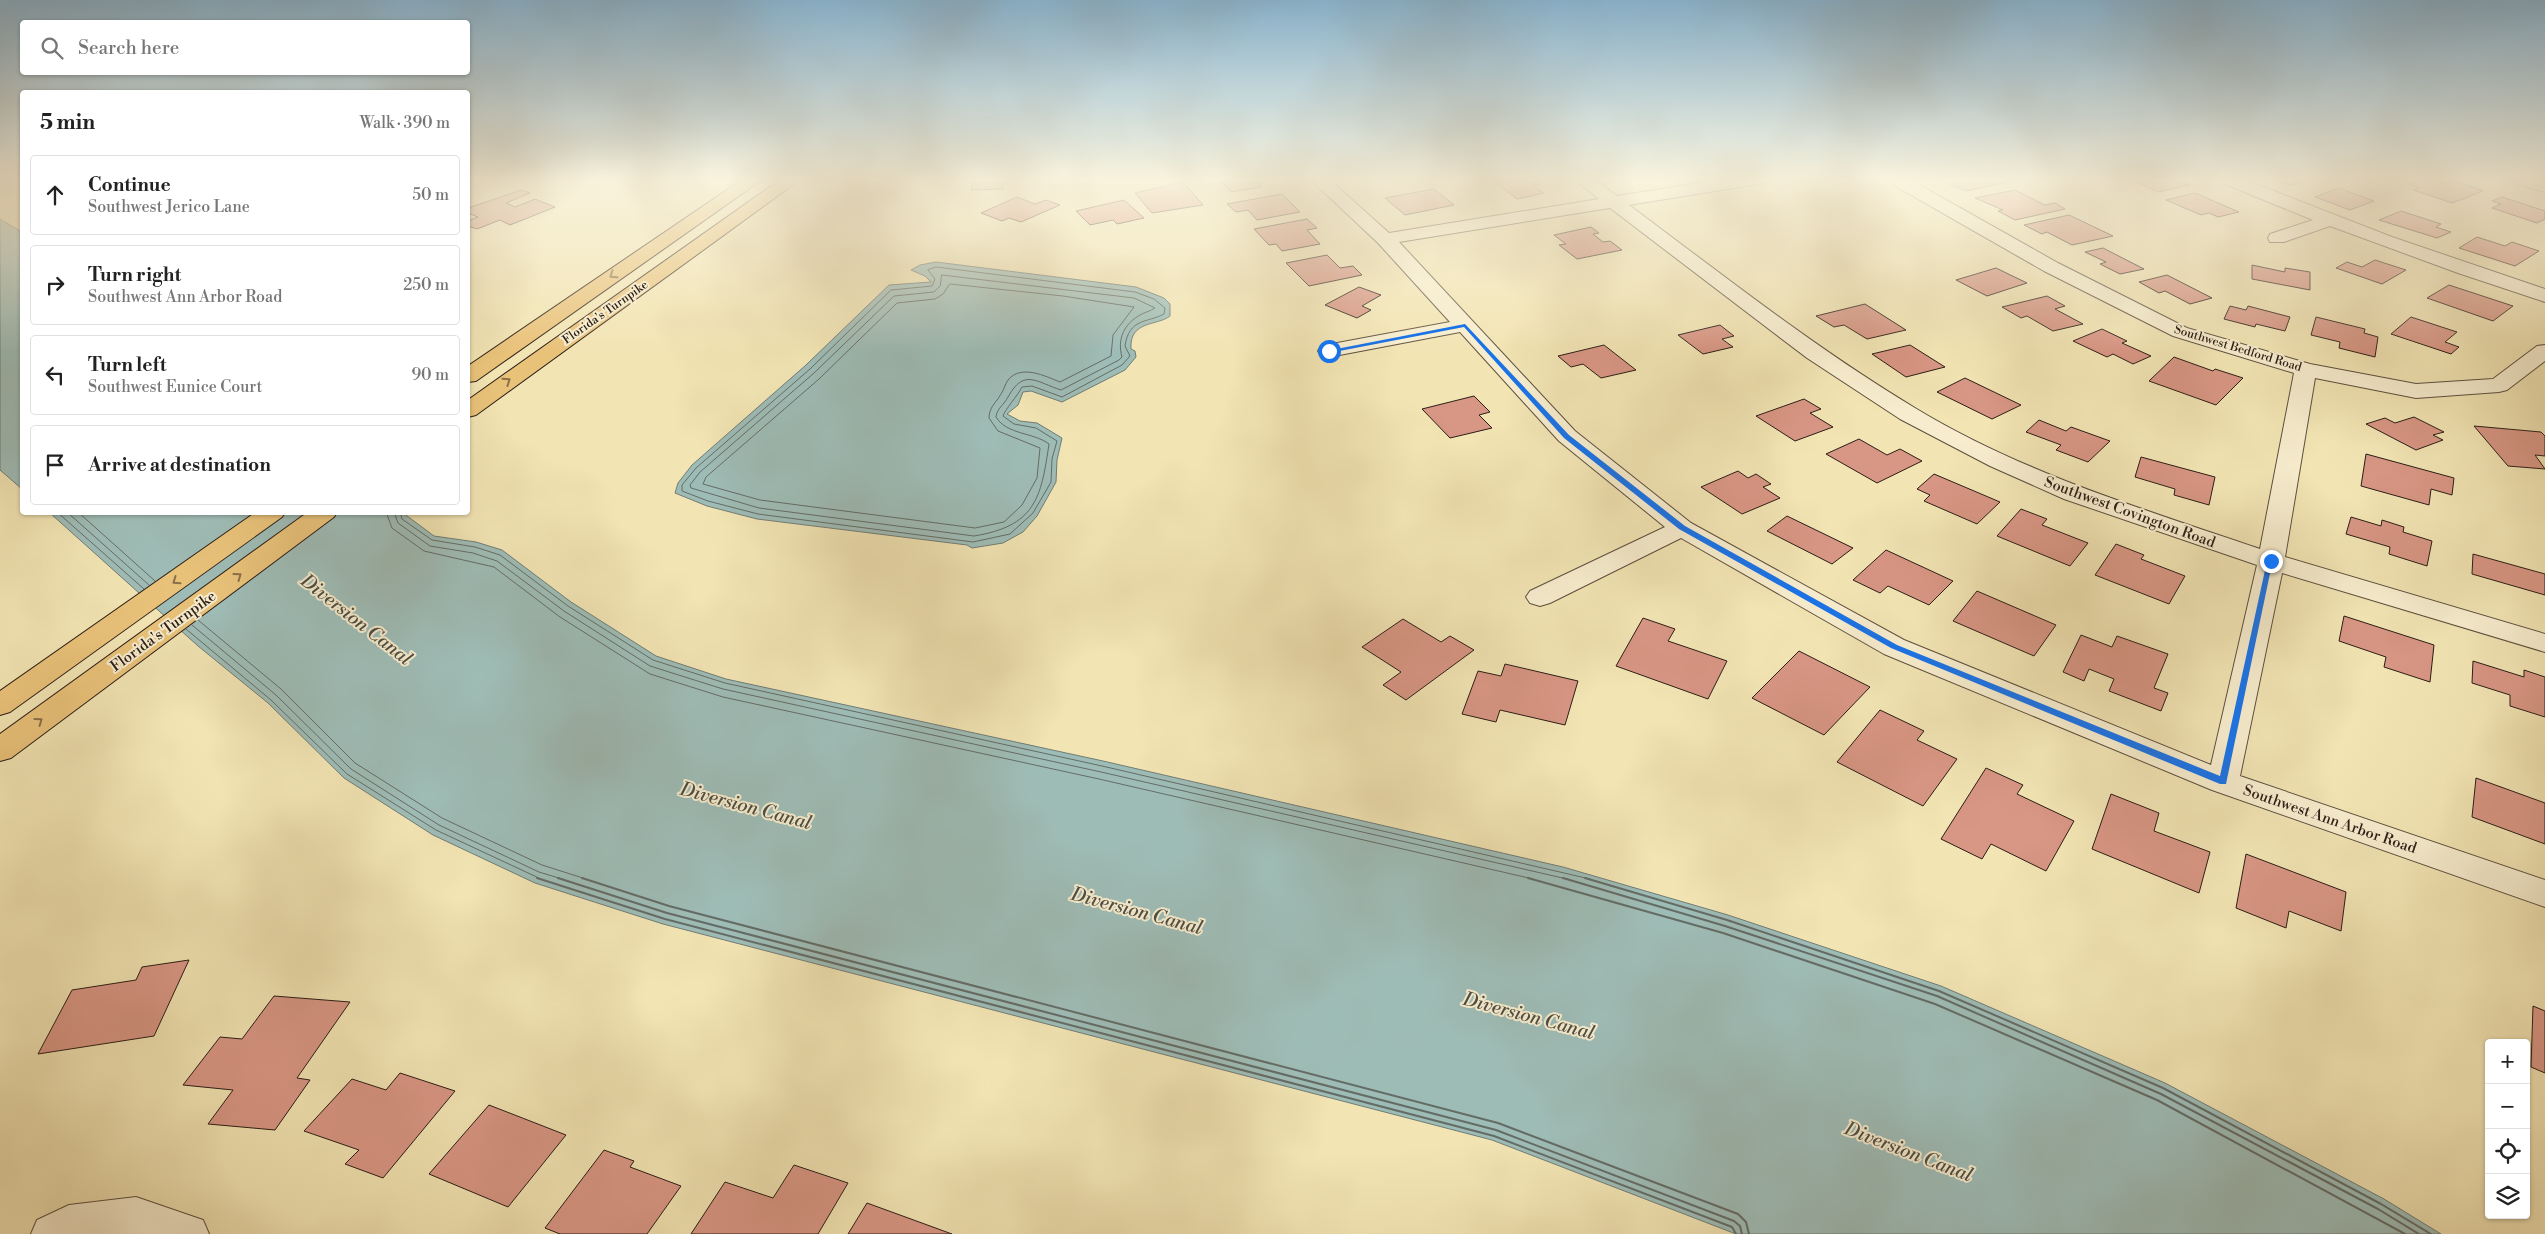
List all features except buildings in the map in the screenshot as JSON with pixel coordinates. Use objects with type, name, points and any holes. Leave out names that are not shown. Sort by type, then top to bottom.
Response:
[{"type":"highway","name":"Florida's Turnpike","points":[[470,375],[670,237]]},
{"type":"highway","name":"Florida's Turnpike","points":[[470,409],[711,237]]},
{"type":"highway","points":[[0,705],[270,515]]},
{"type":"highway","name":"Florida's Turnpike","points":[[0,750],[321,515]]},
{"type":"street","name":"Southwest Ann Arbor Road","points":[[1381,237],[1567,436],[1682,528],[1894,646],[2223,782],[2545,894]]},
{"type":"street","points":[[1385,240],[1405,237]]},
{"type":"street","name":"Southwest Covington Road","points":[[1660,237],[1815,353],[1908,414],[1998,461],[2073,494],[2271,561],[2545,642]]},
{"type":"street","name":"Southwest Bedford Road","points":[[1997,237],[2051,267],[2180,332],[2306,370],[2416,391],[2499,384],[2545,351]]},
{"type":"street","points":[[2277,238],[2281,237]]},
{"type":"street","points":[[2373,237],[2462,269],[2545,296]]},
{"type":"street","points":[[1329,351],[1465,325]]},
{"type":"street","points":[[2223,782],[2271,561],[2306,370]]},
{"type":"street","points":[[1540,597],[1682,528]]},
{"type":"street","points":[[52,1234],[69,1225],[136,1217],[188,1234]]},
{"type":"water","points":[[0,237],[20,237],[20,487],[0,470]]},
{"type":"water","points":[[936,262],[1136,287],[1164,298],[1170,304],[1170,316],[1145,325],[1135,333],[1131,349],[1135,351],[1136,357],[1125,370],[1062,402],[1031,391],[1023,392],[1018,405],[1007,414],[1020,421],[1037,423],[1062,438],[1057,460],[1056,482],[1037,516],[1023,532],[1003,543],[972,548],[967,545],[757,519],[707,506],[675,493],[678,483],[692,465],[806,365],[889,285],[931,282],[925,276],[911,270],[920,265]]},
{"type":"water","name":"Diversion Canal","points":[[52,515],[406,515],[434,536],[476,542],[502,550],[571,602],[656,656],[726,679],[1103,761],[1563,867],[1728,915],[1941,986],[2165,1083],[2384,1199],[2441,1234],[1736,1234],[1492,1140],[663,924],[535,883],[433,835],[344,778],[268,703],[198,646]]},
{"type":"route","points":[[1329,351],[1465,325],[1567,436],[1682,528],[1894,646],[2223,782],[2271,561]]}]
